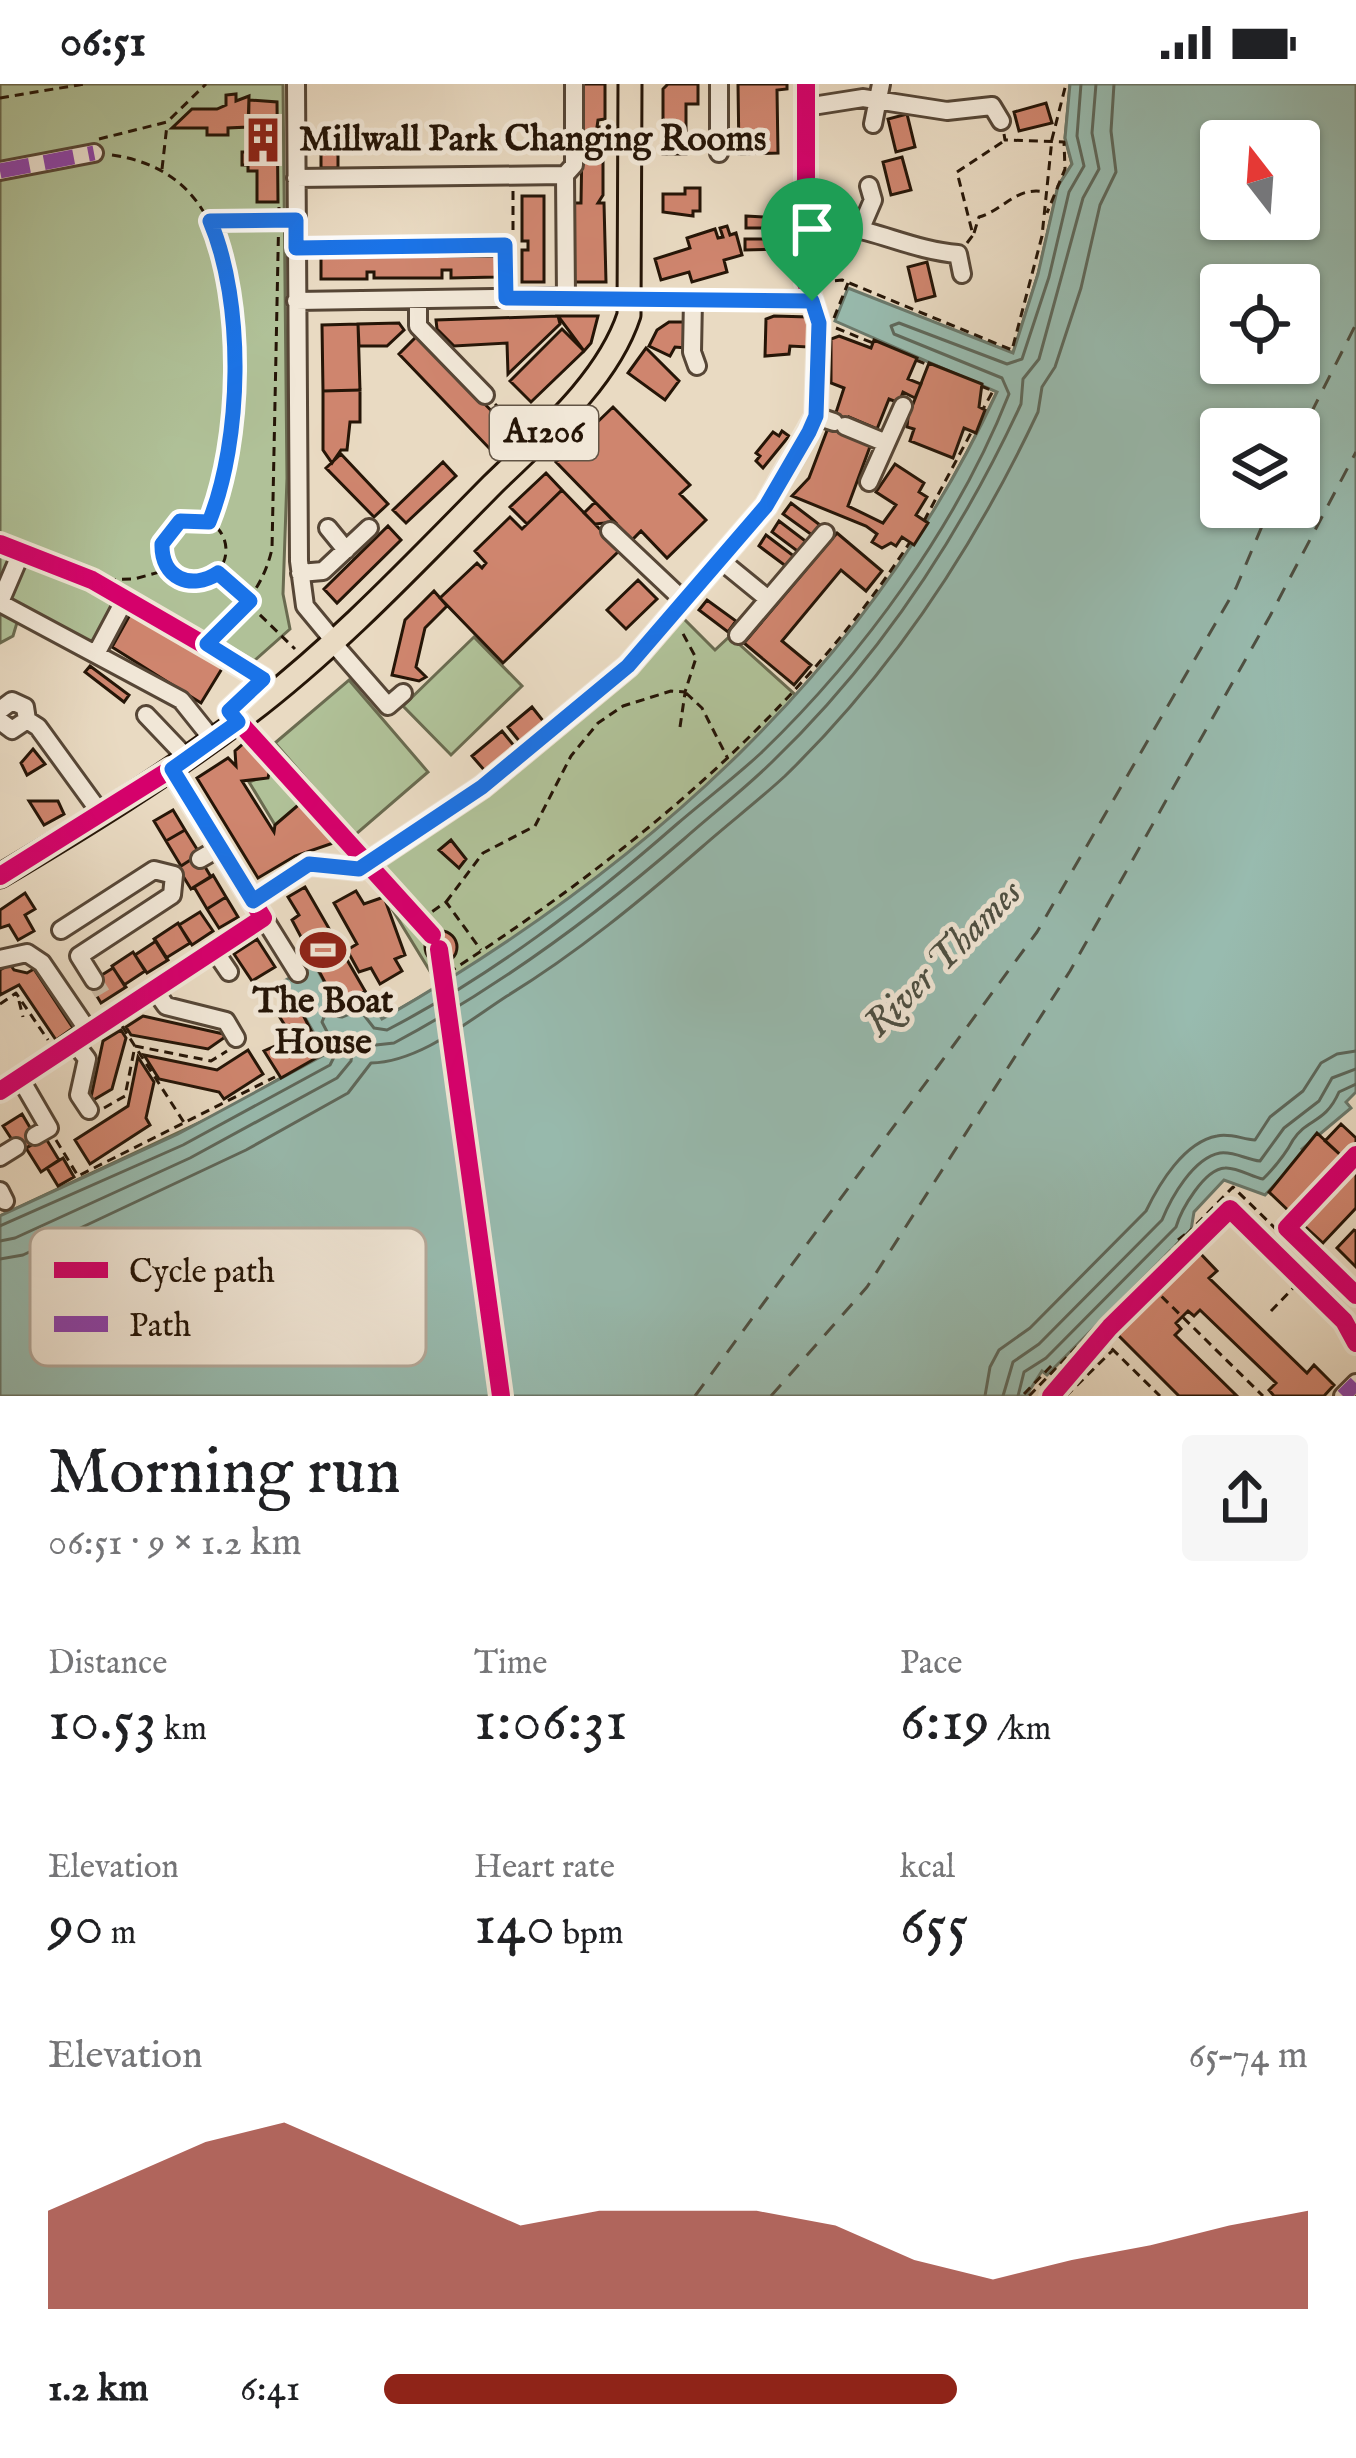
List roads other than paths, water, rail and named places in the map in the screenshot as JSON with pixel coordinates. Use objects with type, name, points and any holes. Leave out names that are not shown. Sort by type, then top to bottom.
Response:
[{"type":"main road","name":"A1206","points":[[0,876],[102,815],[238,722],[334,642],[573,401],[615,347],[630,299],[630,84]]},
{"type":"street","points":[[296,84],[300,573],[305,606],[388,706],[404,693]]},
{"type":"street","points":[[296,301],[566,297],[565,175],[574,165],[574,84]]},
{"type":"street","points":[[719,84],[719,153]]},
{"type":"street","points":[[253,901],[309,864],[359,869],[482,787],[628,666],[766,506],[832,421],[819,323],[809,292],[806,84]]},
{"type":"street","points":[[806,107],[879,92],[947,111],[992,106],[1001,121]]},
{"type":"street","points":[[873,124],[879,92]]},
{"type":"street","points":[[0,171],[92,147]]},
{"type":"street","points":[[296,178],[565,175]]},
{"type":"street","points":[[861,228],[873,200],[869,186]]},
{"type":"street","points":[[807,224],[842,223],[924,250],[958,254],[962,274]]},
{"type":"street","points":[[296,248],[505,245],[506,298]]},
{"type":"street","points":[[630,299],[809,292]]},
{"type":"street","points":[[693,299],[692,352],[697,366]]},
{"type":"street","points":[[418,300],[418,326],[485,395]]},
{"type":"street","points":[[868,482],[903,406]]},
{"type":"street","points":[[832,421],[886,443]]},
{"type":"street","points":[[328,528],[346,550]]},
{"type":"street","points":[[300,573],[323,571],[369,528]]},
{"type":"street","points":[[610,531],[682,600]]},
{"type":"street","points":[[737,635],[825,532]]},
{"type":"street","points":[[21,553],[0,602],[181,700],[213,740]]},
{"type":"street","points":[[718,559],[768,599]]},
{"type":"street","points":[[97,652],[124,601]]},
{"type":"street","points":[[0,710],[16,702],[27,711],[27,720]]},
{"type":"street","points":[[146,715],[179,763],[219,848],[298,973]]},
{"type":"street","points":[[0,721],[12,730],[27,720]]},
{"type":"street","points":[[27,720],[38,727],[102,815]]},
{"type":"street","points":[[200,859],[219,848]]},
{"type":"street","points":[[62,930],[154,870],[177,873],[172,895],[79,956],[94,980]]},
{"type":"street","points":[[0,1091],[82,1037],[110,1007],[154,989],[263,918]]},
{"type":"street","points":[[214,950],[229,972]]},
{"type":"street","points":[[0,959],[27,953],[42,963],[82,1037],[87,1059],[79,1095],[89,1110]]},
{"type":"street","points":[[154,989],[166,1006],[226,1021],[236,1038]]},
{"type":"street","points":[[20,1078],[42,1132]]},
{"type":"street","points":[[1292,1227],[1356,1294]]},
{"type":"street","points":[[1343,1396],[1356,1383]]},
{"type":"water","name":"River Thames","points":[[1070,84],[1356,84],[1356,1092],[1346,1102],[1351,1108],[1302,1149],[1305,1153],[1265,1195],[1224,1180],[1194,1212],[1191,1230],[1047,1375],[1042,1371],[1026,1396],[0,1396],[0,1216],[178,1134],[326,1054],[284,981],[314,964],[338,1006],[365,991],[382,1019],[479,960],[658,828],[740,753],[815,673],[883,586],[944,493],[997,392],[835,321],[848,288],[1013,353],[1058,186],[1072,164],[1065,138]]},
{"type":"tunnel","points":[[94,980],[106,1000]]},
{"type":"place","name":"Millwall Park Changing Rooms","points":[[263,140]]},
{"type":"place","name":"The Boat House","points":[[323,950]]}]
